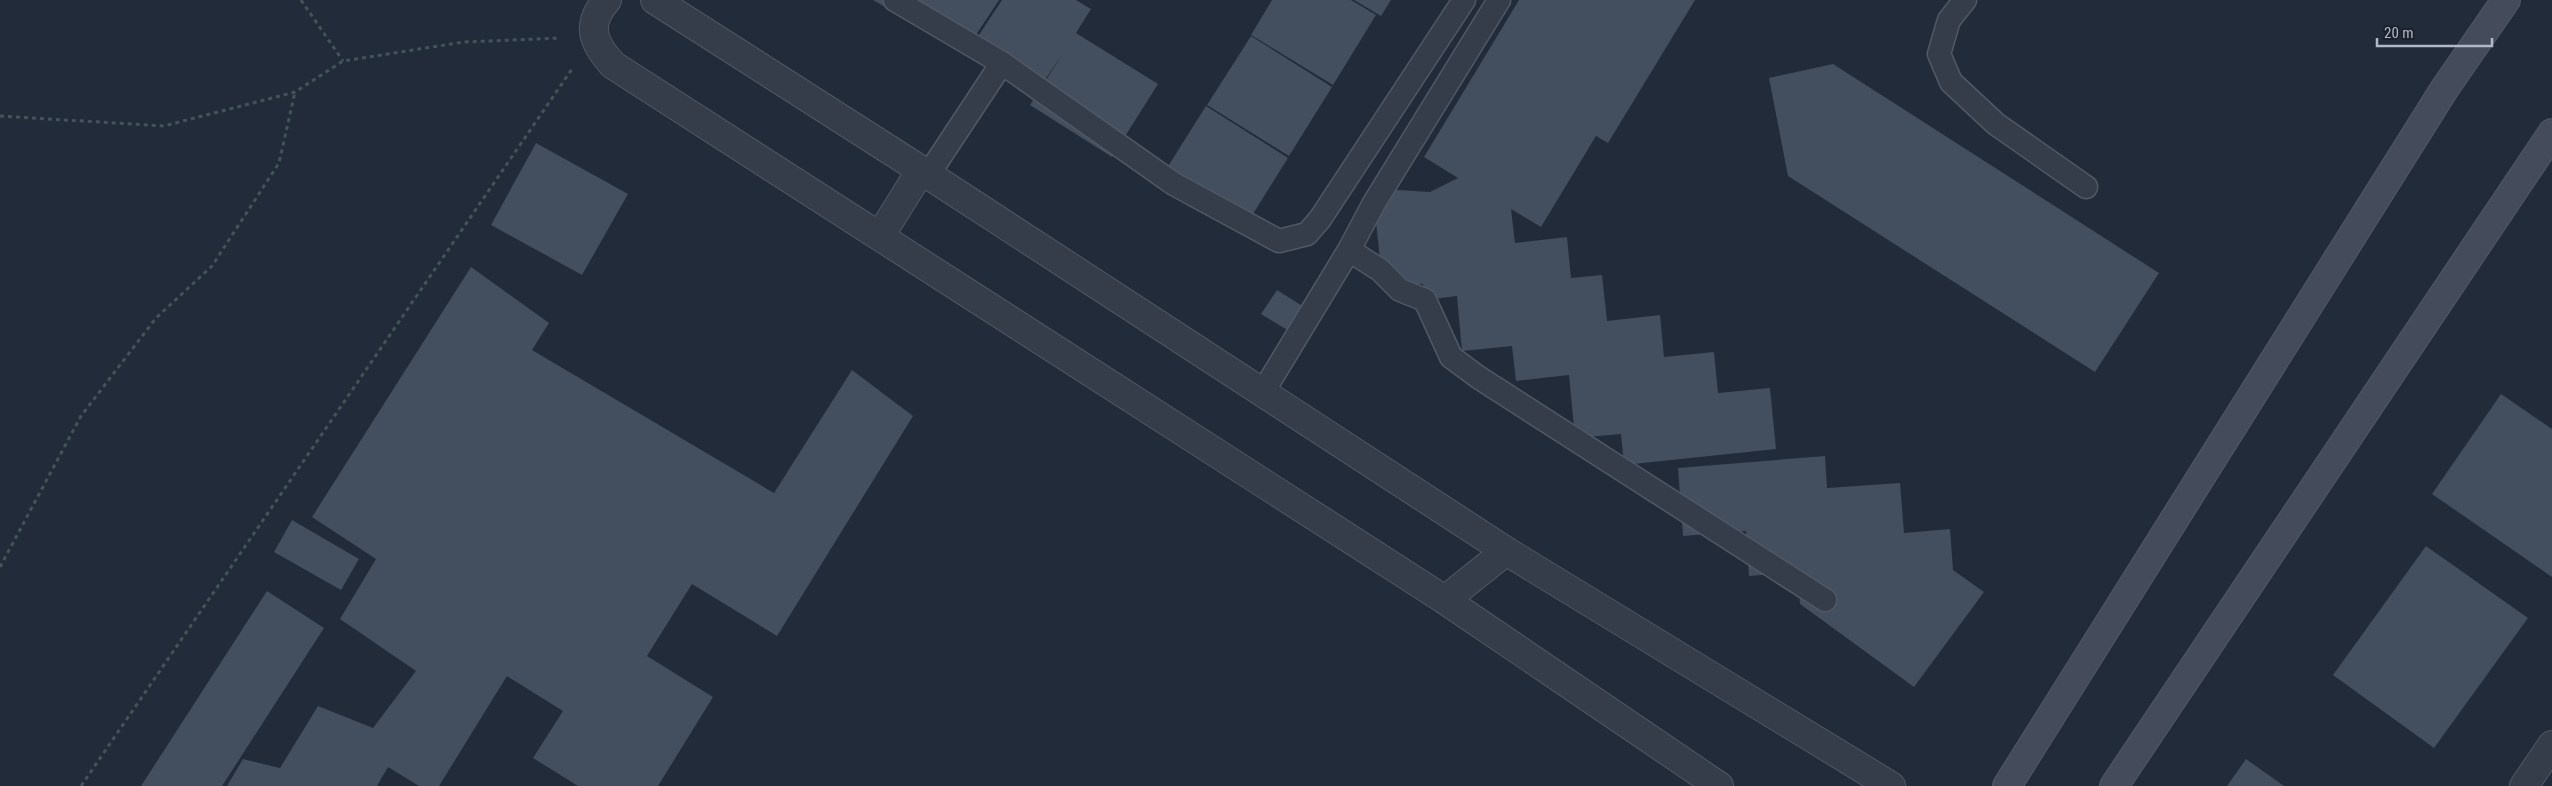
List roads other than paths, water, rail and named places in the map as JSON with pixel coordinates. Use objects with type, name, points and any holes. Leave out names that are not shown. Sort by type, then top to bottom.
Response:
[{"type":"street","points":[[607,0],[595,21],[594,37],[600,50],[613,65],[1445,600],[1720,786]]},
{"type":"street","points":[[655,0],[925,173],[1506,551],[1891,786]]},
{"type":"street","points":[[2007,786],[2445,88],[2506,0]]},
{"type":"street","points":[[2114,786],[2552,133]]},
{"type":"street","points":[[880,236],[925,173]]},
{"type":"street","points":[[1445,600],[1506,551]]},
{"type":"street","points":[[2524,786],[2552,745]]},
{"type":"lane","points":[[895,0],[1002,63],[1174,184],[1279,241],[1307,234],[1320,219],[1464,0]]},
{"type":"lane","points":[[1263,392],[1349,250],[1374,202],[1499,0]]},
{"type":"lane","points":[[1965,0],[1949,20],[1938,54],[1951,82],[1996,124],[2086,187]]},
{"type":"lane","points":[[925,173],[1002,63]]},
{"type":"lane","points":[[1349,250],[1380,270],[1400,290],[1425,300],[1452,357],[1478,378],[1825,600]]}]
